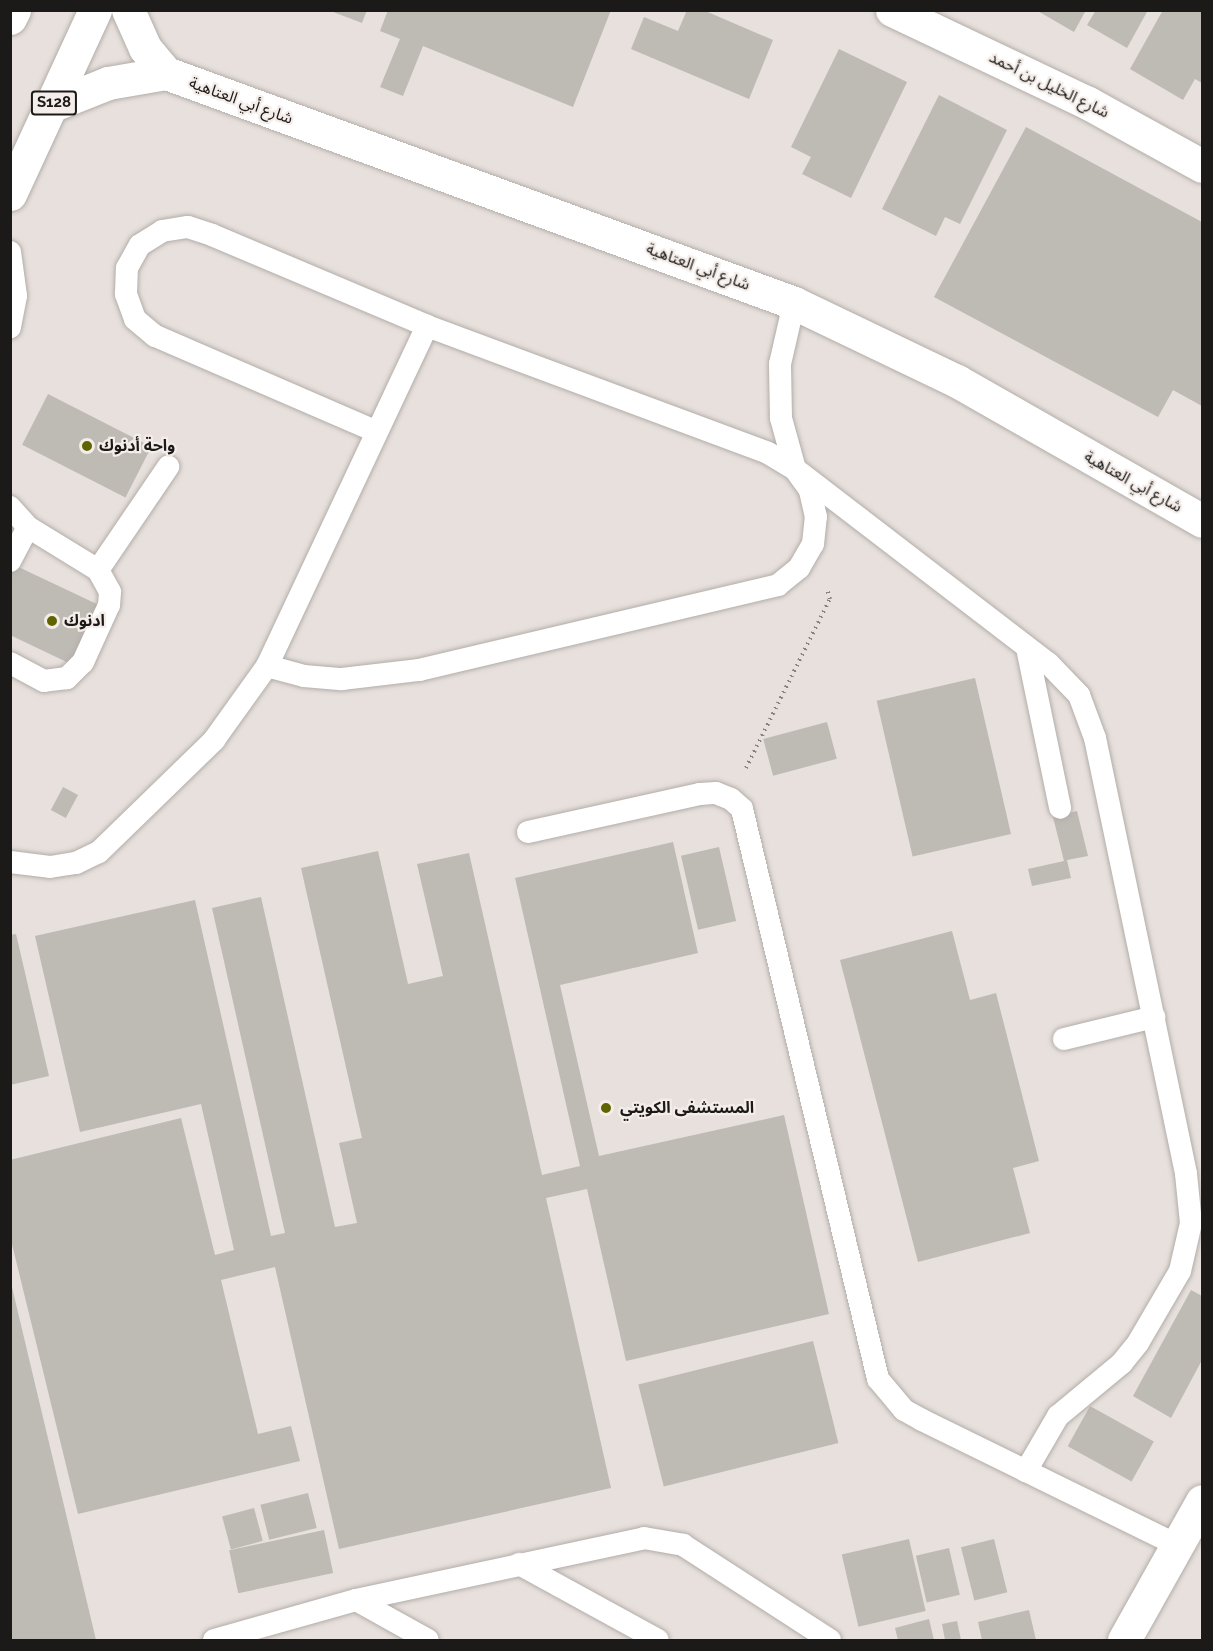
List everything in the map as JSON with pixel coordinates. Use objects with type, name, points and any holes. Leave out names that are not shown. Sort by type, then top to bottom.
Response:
[{"type":"street","points":[[10,18],[14,10]]},
{"type":"street","name":"S128","points":[[10,194],[95,10]]},
{"type":"street","name":"شارع أبي العتاهية","points":[[128,10],[145,48],[166,73],[794,303],[957,381],[1203,521]]},
{"type":"street","name":"شارع الخليل بن أحمد","points":[[892,10],[1088,103],[1203,166]]},
{"type":"street","name":"شارع أبي العتاهية","points":[[53,105],[108,83],[166,73]]},
{"type":"street","points":[[1124,1641],[1203,1501]]},
{"type":"lane","points":[[375,431],[155,336],[135,319],[126,294],[127,268],[140,245],[162,231],[188,227],[427,326],[740,440],[795,468],[1065,678],[1089,716],[1154,1017],[1190,1198],[1187,1248],[1180,1271],[1138,1343],[1122,1363],[1058,1416],[1026,1471]]},
{"type":"lane","points":[[10,252],[16,296],[10,327]]},
{"type":"lane","points":[[267,666],[304,676],[342,680],[419,670],[753,593],[778,585],[799,568],[813,544],[816,517],[810,490],[795,468],[781,417],[778,391],[780,364],[794,303]]},
{"type":"lane","points":[[10,862],[50,867],[76,863],[99,852],[214,740],[267,666],[375,431],[427,326]]},
{"type":"lane","points":[[98,570],[168,467]]},
{"type":"lane","points":[[10,507],[28,527],[98,570],[110,592],[109,605],[77,671],[56,681],[44,681],[10,663]]},
{"type":"lane","points":[[10,561],[28,527]]},
{"type":"lane","points":[[1027,648],[1060,808]]},
{"type":"lane","points":[[528,832],[700,794],[716,793],[731,799],[742,809],[748,825],[878,1379],[904,1410],[1178,1545]]},
{"type":"lane","points":[[1064,1039],[1154,1017]]},
{"type":"lane","points":[[214,1641],[356,1600],[625,1540],[664,1539],[700,1554],[830,1641]]},
{"type":"lane","points":[[519,1564],[658,1641]]},
{"type":"lane","points":[[356,1600],[428,1641]]},
{"type":"path","points":[[731,799],[830,599],[813,544]]},
{"type":"building","points":[[328,10],[367,10],[362,23]]},
{"type":"building","points":[[388,10],[611,10],[573,107],[423,46],[403,96],[380,87],[400,39],[380,31]]},
{"type":"building","points":[[687,10],[703,10],[773,40],[749,99],[631,49],[644,17],[678,31]]},
{"type":"building","points":[[1036,10],[1086,10],[1074,32]]},
{"type":"building","points":[[1096,10],[1148,10],[1127,48],[1087,25]]},
{"type":"building","points":[[1163,10],[1202,10],[1202,83],[1195,79],[1183,100],[1130,69]]},
{"type":"building","points":[[839,49],[907,82],[851,198],[802,174],[811,157],[791,147]]},
{"type":"building","points":[[939,95],[1007,130],[960,224],[945,217],[936,236],[882,209]]},
{"type":"building","points":[[1026,127],[1202,222],[1202,406],[1173,390],[1158,417],[934,297]]},
{"type":"building","name":"واحة أدنوك","points":[[48,394],[151,447],[125,497],[22,445]]},
{"type":"building","name":"ادنوك","points":[[10,563],[101,606],[73,665],[10,635]]},
{"type":"building","points":[[975,678],[1011,834],[913,857],[877,701]]},
{"type":"building","points":[[827,722],[837,759],[773,776],[763,739]]},
{"type":"building","points":[[63,787],[78,795],[66,818],[51,810]]},
{"type":"building","points":[[1077,811],[1088,856],[1067,860],[1071,878],[1032,886],[1028,869],[1064,861],[1053,817]]},
{"type":"building","points":[[673,842],[698,953],[560,985],[599,1156],[784,1115],[829,1314],[626,1361],[587,1189],[546,1198],[611,1488],[339,1549],[275,1267],[221,1280],[258,1434],[291,1426],[300,1461],[78,1514],[10,1236],[10,1160],[181,1118],[215,1255],[234,1250],[201,1104],[80,1132],[35,936],[195,900],[271,1236],[285,1233],[212,908],[261,897],[335,1227],[357,1223],[339,1143],[362,1138],[301,868],[378,851],[408,984],[443,976],[417,864],[469,853],[542,1175],[580,1166],[515,878]]},
{"type":"building","points":[[719,847],[736,921],[698,930],[681,856]]},
{"type":"building","points":[[952,931],[970,1000],[996,993],[1039,1161],[1013,1168],[1030,1233],[918,1262],[840,960]]},
{"type":"building","points":[[16,934],[49,1076],[10,1085],[10,935]]},
{"type":"building","points":[[11,1283],[96,1640],[10,1640]]},
{"type":"building","points":[[1191,1290],[1202,1296],[1202,1360],[1171,1418],[1133,1396]]},
{"type":"building","points":[[813,1341],[838,1443],[664,1486],[638,1385]]},
{"type":"building","points":[[1090,1406],[1154,1441],[1132,1482],[1068,1446]]},
{"type":"building","points":[[308,1493],[317,1528],[269,1540],[260,1505]]},
{"type":"building","points":[[254,1508],[263,1541],[231,1549],[222,1517]]},
{"type":"building","points":[[324,1530],[333,1573],[238,1593],[229,1550]]},
{"type":"building","points":[[909,1539],[926,1611],[858,1627],[842,1555]]},
{"type":"building","points":[[994,1539],[1007,1592],[974,1601],[961,1547]]},
{"type":"building","points":[[949,1548],[960,1595],[927,1602],[916,1556]]},
{"type":"building","points":[[1029,1610],[1036,1640],[982,1640],[978,1622]]},
{"type":"building","points":[[929,1619],[934,1640],[898,1640],[895,1628]]},
{"type":"building","points":[[957,1621],[961,1640],[945,1640],[942,1624]]},
{"type":"place","name":"واحة أدنوك","points":[[87,446]]},
{"type":"place","name":"ادنوك","points":[[52,621]]},
{"type":"place","name":"المستشفى الكويتي","points":[[606,1108]]}]
